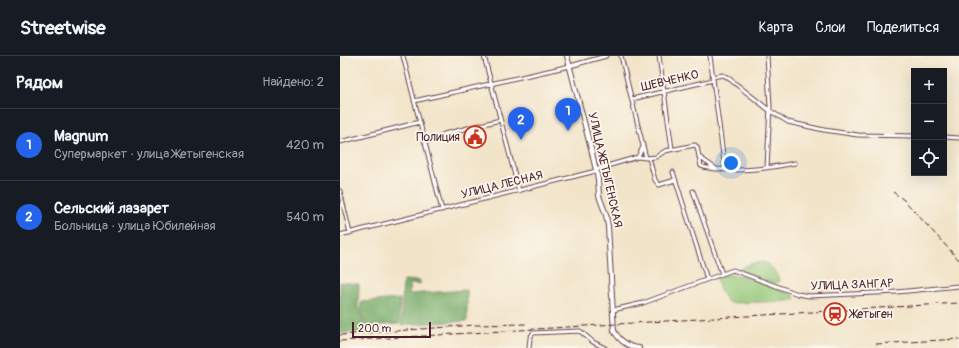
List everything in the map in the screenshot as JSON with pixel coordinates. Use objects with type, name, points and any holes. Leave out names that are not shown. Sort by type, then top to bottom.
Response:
[{"type":"main road","name":"УЛИЦА ЖЕТЫГЕНСКАЯ","points":[[567,56],[598,179],[599,196],[606,215],[608,226],[614,331],[620,340],[627,345],[639,348]]},
{"type":"street","points":[[402,56],[442,210]]},
{"type":"street","points":[[484,56],[519,190]]},
{"type":"street","points":[[414,101],[570,66],[606,56]]},
{"type":"street","points":[[621,56],[643,147],[655,180],[659,185],[675,180]]},
{"type":"street","points":[[659,56],[672,149]]},
{"type":"street","points":[[710,56],[725,170]]},
{"type":"street","points":[[767,56],[770,106],[767,168]]},
{"type":"street","points":[[713,79],[721,75],[727,77],[769,110],[788,122],[858,135],[911,136]]},
{"type":"street","name":"ШЕВЧЕНКО","points":[[632,99],[713,79]]},
{"type":"street","points":[[425,142],[458,130],[500,120]]},
{"type":"street","points":[[340,142],[420,122]]},
{"type":"street","points":[[947,137],[959,138]]},
{"type":"street","points":[[648,158],[657,156],[672,149],[695,145],[701,166],[707,169],[715,168],[725,170],[767,168],[795,163]]},
{"type":"street","points":[[638,157],[643,147]]},
{"type":"street","name":"УЛИЦА ЛЕСНАЯ","points":[[340,235],[596,171],[600,168],[638,157],[648,158]]},
{"type":"street","points":[[699,157],[715,168]]},
{"type":"street","points":[[673,172],[707,279]]},
{"type":"street","points":[[340,191],[350,233]]},
{"type":"street","points":[[693,191],[722,274]]},
{"type":"street","name":"УЛИЦА ЗАНГАР","points":[[614,310],[643,304],[733,270],[798,294],[809,296],[897,292],[959,286]]},
{"type":"street","points":[[530,348],[530,338],[533,333],[580,331],[593,342],[605,348]]},
{"type":"green space","points":[[762,262],[773,269],[779,280],[777,283],[775,284],[737,270],[750,264]]},
{"type":"green space","points":[[727,275],[739,275],[793,295],[795,298],[794,300],[786,301],[730,303],[723,295],[716,278]]},
{"type":"green space","points":[[403,280],[420,281],[420,284],[410,284],[409,294],[467,290],[467,321],[401,325]]},
{"type":"green space","points":[[340,282],[359,284],[358,307],[366,332],[340,333]]},
{"type":"green space","points":[[400,299],[399,324],[366,326],[361,313],[361,302]]},
{"type":"railway","points":[[893,192],[904,200],[959,260]]},
{"type":"railway","points":[[340,341],[959,303]]},
{"type":"railway","points":[[340,335],[475,325],[526,324]]},
{"type":"railway","points":[[876,344],[959,339]]},
{"type":"place","name":"Magnum","points":[[568,131]]},
{"type":"place","name":"Полиция","points":[[475,137]]},
{"type":"place","name":"Сельский лазарет","points":[[521,140]]},
{"type":"place","name":"Жетыген","points":[[835,314]]}]
